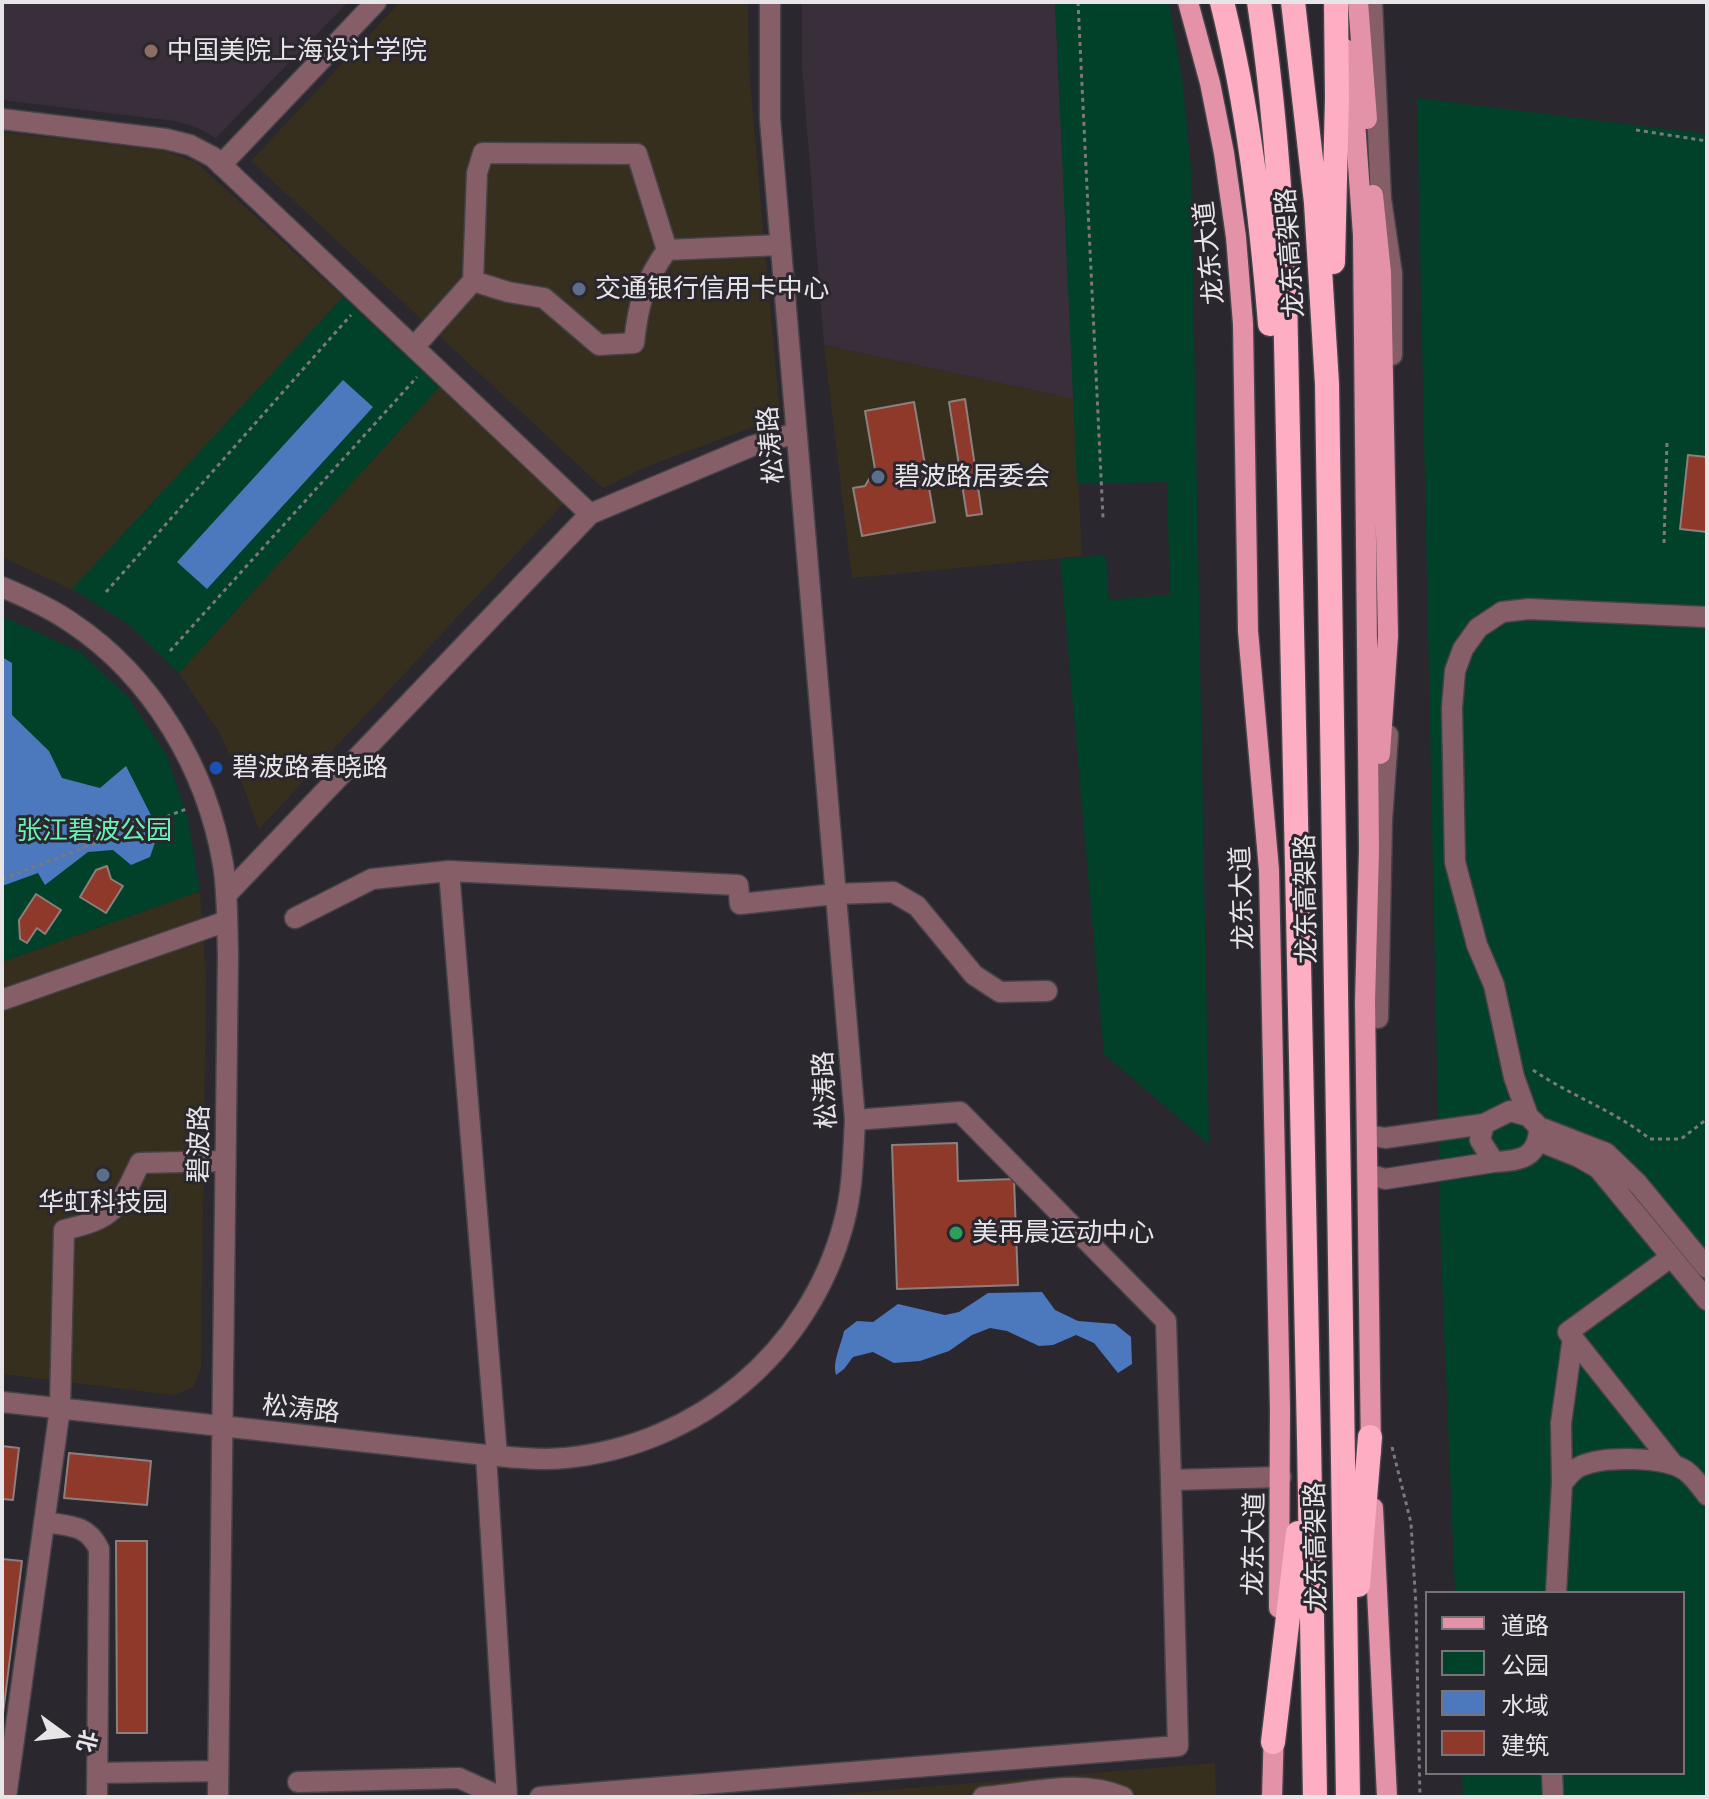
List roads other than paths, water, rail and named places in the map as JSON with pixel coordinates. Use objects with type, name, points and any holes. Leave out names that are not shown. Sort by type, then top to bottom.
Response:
[{"type":"highway","name":"龙东高架路","points":[[1259,2],[1275,122],[1282,207],[1315,1797]]},
{"type":"highway","name":"龙东高架路","points":[[1293,2],[1316,203],[1327,384],[1348,1797]]},
{"type":"highway","points":[[1327,384],[1336,203],[1336,2]]},
{"type":"highway","points":[[1222,5],[1248,132],[1263,233],[1291,551]]},
{"type":"highway","points":[[1273,1742],[1309,1439]]},
{"type":"highway","points":[[1347,1731],[1381,1442]]},
{"type":"main road","name":"龙东大道","points":[[1188,2],[1210,83],[1236,237],[1243,324],[1248,631],[1269,870],[1281,1477],[1281,1564],[1272,1797]]},
{"type":"main road","points":[[1336,2],[1355,122],[1360,178],[1369,850],[1365,1002],[1368,1174],[1381,1442],[1387,1797]]},
{"type":"main road","points":[[1358,2],[1381,273],[1388,620],[1385,707],[1369,850]]},
{"type":"street","points":[[221,165],[376,2]]},
{"type":"street","name":"松涛路","points":[[2,1402],[491,1455],[562,1459],[632,1445],[672,1430],[711,1408],[746,1382],[779,1349],[809,1308],[830,1266],[845,1221],[855,1120],[770,119],[770,2]]},
{"type":"street","points":[[1372,2],[1381,199],[1392,274],[1394,636],[1382,820],[1378,1018]]},
{"type":"street","points":[[2,119],[166,139],[190,145],[213,157],[590,514]]},
{"type":"street","points":[[414,347],[473,281],[477,173],[483,153],[637,154],[667,250]]},
{"type":"street","points":[[667,250],[780,245]]},
{"type":"street","points":[[473,281],[508,292],[544,298],[599,345],[634,343],[637,311],[649,275],[667,250]]},
{"type":"street","points":[[226,895],[590,514],[752,446],[796,433]]},
{"type":"street","name":"碧波路","points":[[2,587],[72,622],[101,644],[165,717],[207,801],[223,866],[227,921],[218,1797]]},
{"type":"street","points":[[1368,1174],[1385,1179],[1516,1161],[1529,1154],[1535,1128],[1513,1070],[1494,985],[1477,945],[1455,862],[1452,708],[1455,671],[1463,649],[1478,628],[1502,612],[1529,609],[1707,617]]},
{"type":"street","points":[[298,1782],[459,1778],[504,1797],[491,1455],[449,871]]},
{"type":"street","points":[[295,918],[372,879],[449,871],[738,885],[740,904],[835,894],[893,892],[917,906],[974,975],[1000,992],[1047,991]]},
{"type":"street","points":[[2,1000],[227,921]]},
{"type":"street","points":[[1502,1113],[1513,1070]]},
{"type":"street","points":[[1368,1135],[1385,1138],[1484,1124],[1510,1111],[1598,1168],[1707,1300]]},
{"type":"street","points":[[540,1797],[1178,1746],[1166,1321],[960,1112],[855,1120]]},
{"type":"street","points":[[1484,1124],[1480,1140],[1494,1162]]},
{"type":"street","points":[[1535,1128],[1606,1153],[1705,1259]]},
{"type":"street","points":[[6,1797],[60,1408],[64,1230],[94,1223],[113,1212],[140,1163],[225,1161]]},
{"type":"street","points":[[1671,1257],[1568,1332],[1673,1464]]},
{"type":"street","points":[[1556,1591],[1562,1483],[1561,1423],[1573,1337]]},
{"type":"street","points":[[1562,1483],[1578,1467],[1602,1460],[1643,1460],[1673,1464],[1689,1472],[1707,1495]]},
{"type":"street","points":[[1171,1480],[1281,1477]]},
{"type":"street","points":[[44,1522],[82,1528],[93,1536],[99,1549],[97,1797]]},
{"type":"street","points":[[98,1773],[218,1771]]},
{"type":"street","points":[[1552,1775],[1553,1797]]},
{"type":"street","points":[[983,1797],[1074,1787],[1103,1788],[1123,1797]]},
{"type":"water","points":[[343,380],[373,407],[207,589],[177,562]]},
{"type":"water","points":[[2,657],[12,663],[12,715],[49,751],[62,778],[100,788],[126,766],[159,831],[150,857],[131,865],[113,850],[88,852],[45,885],[38,873],[2,884]]},
{"type":"water","points":[[1042,1292],[1055,1310],[1078,1321],[1115,1324],[1131,1337],[1132,1364],[1118,1373],[1094,1343],[1076,1335],[1053,1345],[1039,1346],[1007,1331],[990,1328],[972,1335],[949,1351],[920,1361],[894,1363],[873,1352],[853,1357],[836,1375],[836,1359],[844,1331],[857,1321],[873,1322],[898,1304],[945,1315],[959,1312],[988,1293]]},
{"type":"place","name":"中国美院上海设计学院","points":[[151,51]]},
{"type":"place","name":"交通银行信用卡中心","points":[[579,289]]},
{"type":"place","name":"碧波路居委会","points":[[878,477]]},
{"type":"place","name":"碧波路春晓路","points":[[216,768]]},
{"type":"place","name":"华虹科技园","points":[[103,1175]]},
{"type":"place","name":"美再晨运动中心","points":[[956,1233]]},
{"type":"park label","name":"张江碧波公园","points":[[94,831]]}]
